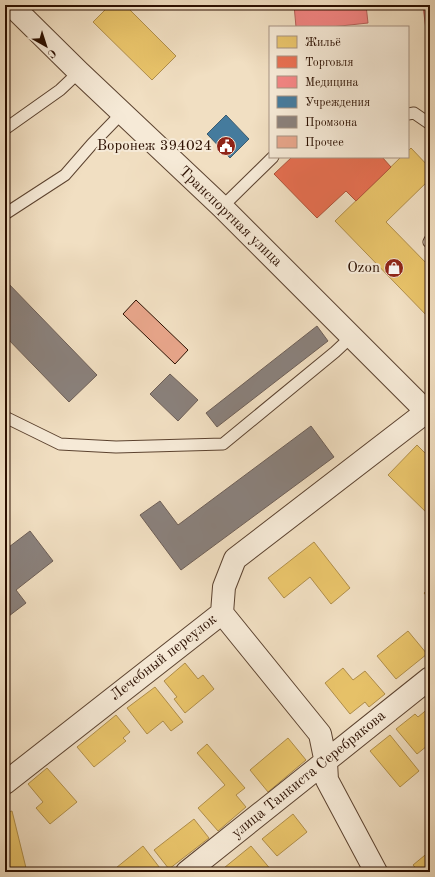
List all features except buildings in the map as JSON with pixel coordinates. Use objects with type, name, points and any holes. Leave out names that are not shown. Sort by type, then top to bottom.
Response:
[{"type":"street","name":"Транспортная улица","points":[[11,5],[79,72],[222,207],[428,413]]},
{"type":"street","name":"Лечебный переулок","points":[[5,782],[222,613],[224,587],[235,559],[428,413]]},
{"type":"street","points":[[222,613],[320,734],[326,762],[327,780],[376,872]]},
{"type":"street","name":"улица Танкиста Серебрякова","points":[[187,872],[430,678]]},
{"type":"lane","points":[[5,129],[60,90],[79,72]]},
{"type":"lane","points":[[5,214],[65,175],[122,113]]},
{"type":"lane","points":[[409,114],[414,113],[430,124]]},
{"type":"lane","points":[[222,207],[272,158]]},
{"type":"lane","points":[[5,416],[60,444],[116,447],[223,444],[335,352],[351,337]]},
{"type":"place","name":"Воронеж 394024","points":[[226,146]]},
{"type":"place","name":"Ozon","points":[[394,268]]}]
